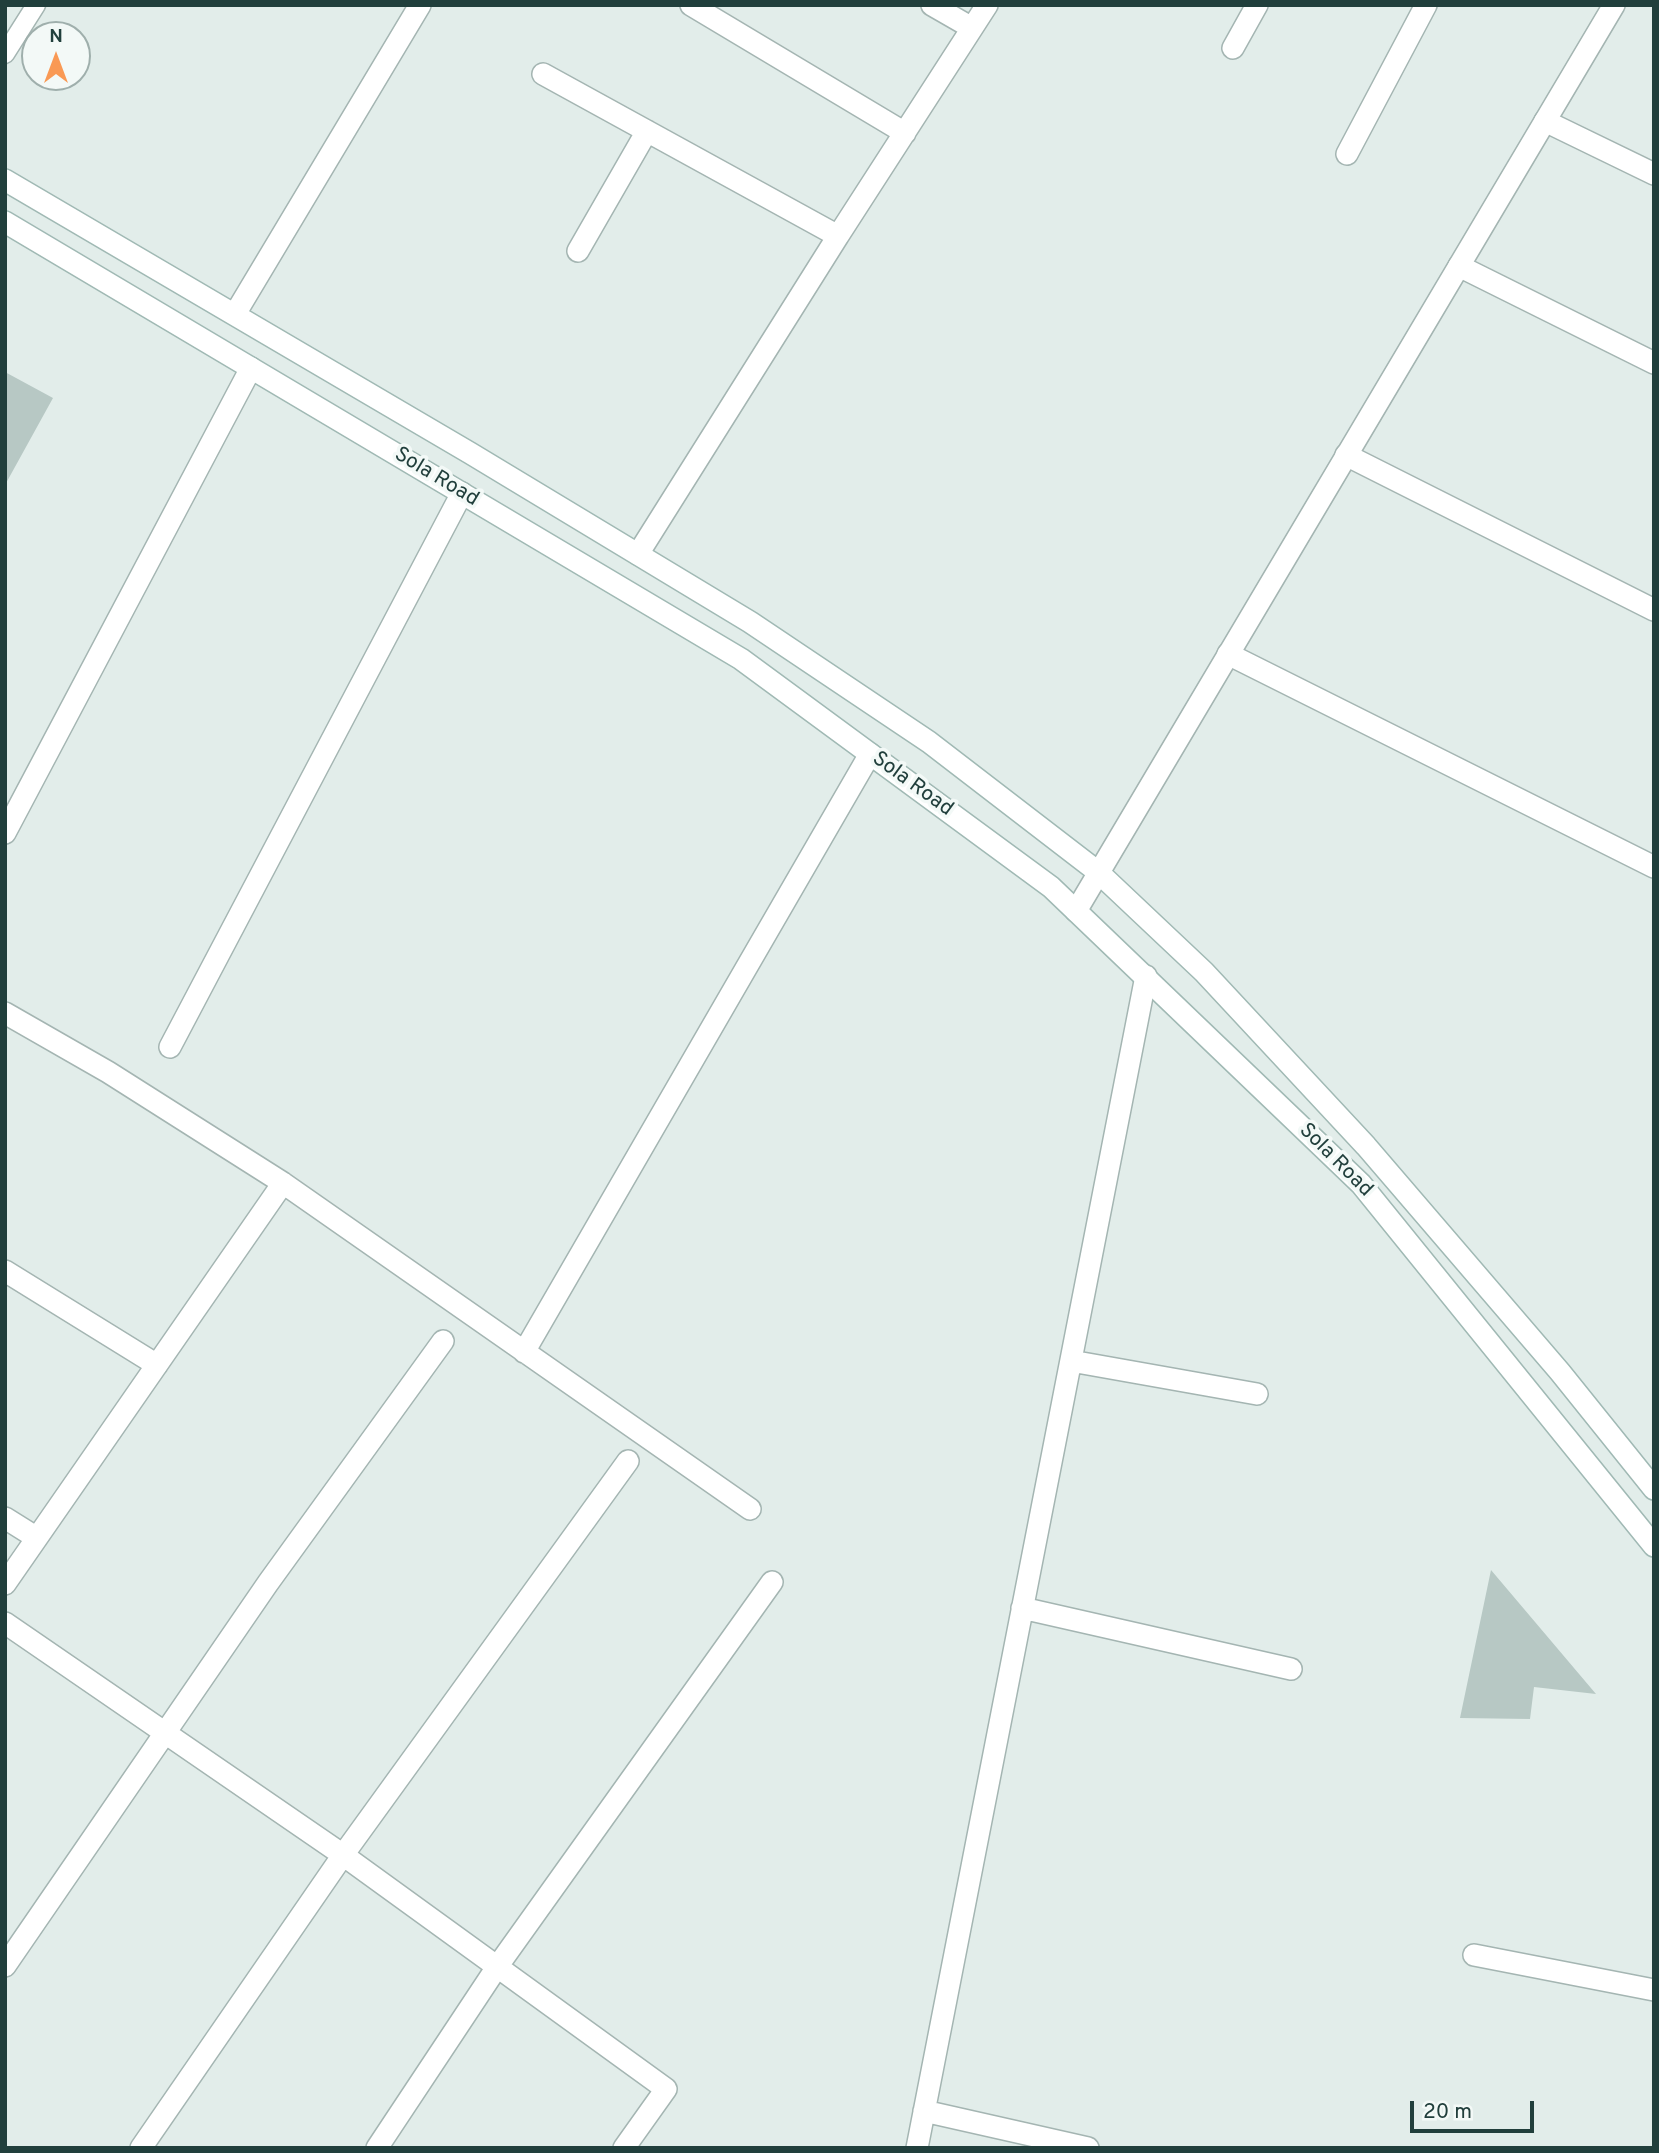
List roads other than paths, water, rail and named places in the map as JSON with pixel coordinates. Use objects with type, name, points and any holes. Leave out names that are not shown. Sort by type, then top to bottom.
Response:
[{"type":"street","points":[[236,314],[420,5]]},
{"type":"street","points":[[691,5],[905,133]]},
{"type":"street","points":[[932,5],[972,28]]},
{"type":"street","points":[[638,554],[987,5]]},
{"type":"street","points":[[1233,48],[1257,5]]},
{"type":"street","points":[[1347,154],[1426,5]]},
{"type":"street","points":[[1076,911],[1614,5]]},
{"type":"street","points":[[543,74],[838,236]]},
{"type":"street","points":[[1545,121],[1654,174]]},
{"type":"street","points":[[578,251],[647,131]]},
{"type":"street","name":"Sola Road","points":[[5,180],[236,314],[750,622],[929,742],[1098,872],[1204,972],[1366,1146],[1560,1372],[1654,1489]]},
{"type":"street","name":"Sola Road","points":[[8,229],[251,368],[741,660],[1051,887],[1361,1184],[1654,1546]]},
{"type":"street","points":[[1459,266],[1654,363]]},
{"type":"street","points":[[5,833],[251,368]]},
{"type":"street","points":[[1346,455],[1654,610]]},
{"type":"street","points":[[170,1047],[462,493]]},
{"type":"street","points":[[1228,654],[1654,867]]},
{"type":"street","points":[[524,1352],[870,754]]},
{"type":"street","points":[[917,2148],[1146,976]]},
{"type":"street","points":[[5,1013],[108,1072],[283,1183],[750,1509]]},
{"type":"street","points":[[5,1584],[283,1183]]},
{"type":"street","points":[[5,1271],[157,1365]]},
{"type":"street","points":[[5,1966],[268,1583],[443,1341]]},
{"type":"street","points":[[1071,1361],[1258,1394]]},
{"type":"street","points":[[141,2148],[342,1855],[628,1461]]},
{"type":"street","points":[[5,1518],[37,1538]]},
{"type":"street","points":[[377,2148],[497,1967],[772,1582]]},
{"type":"street","points":[[1022,1608],[1291,1669]]},
{"type":"street","points":[[5,1623],[342,1855],[666,2089],[624,2148]]},
{"type":"street","points":[[1474,1955],[1654,1990]]},
{"type":"street","points":[[924,2111],[1088,2148]]},
{"type":"lane","points":[[5,54],[36,5]]}]
